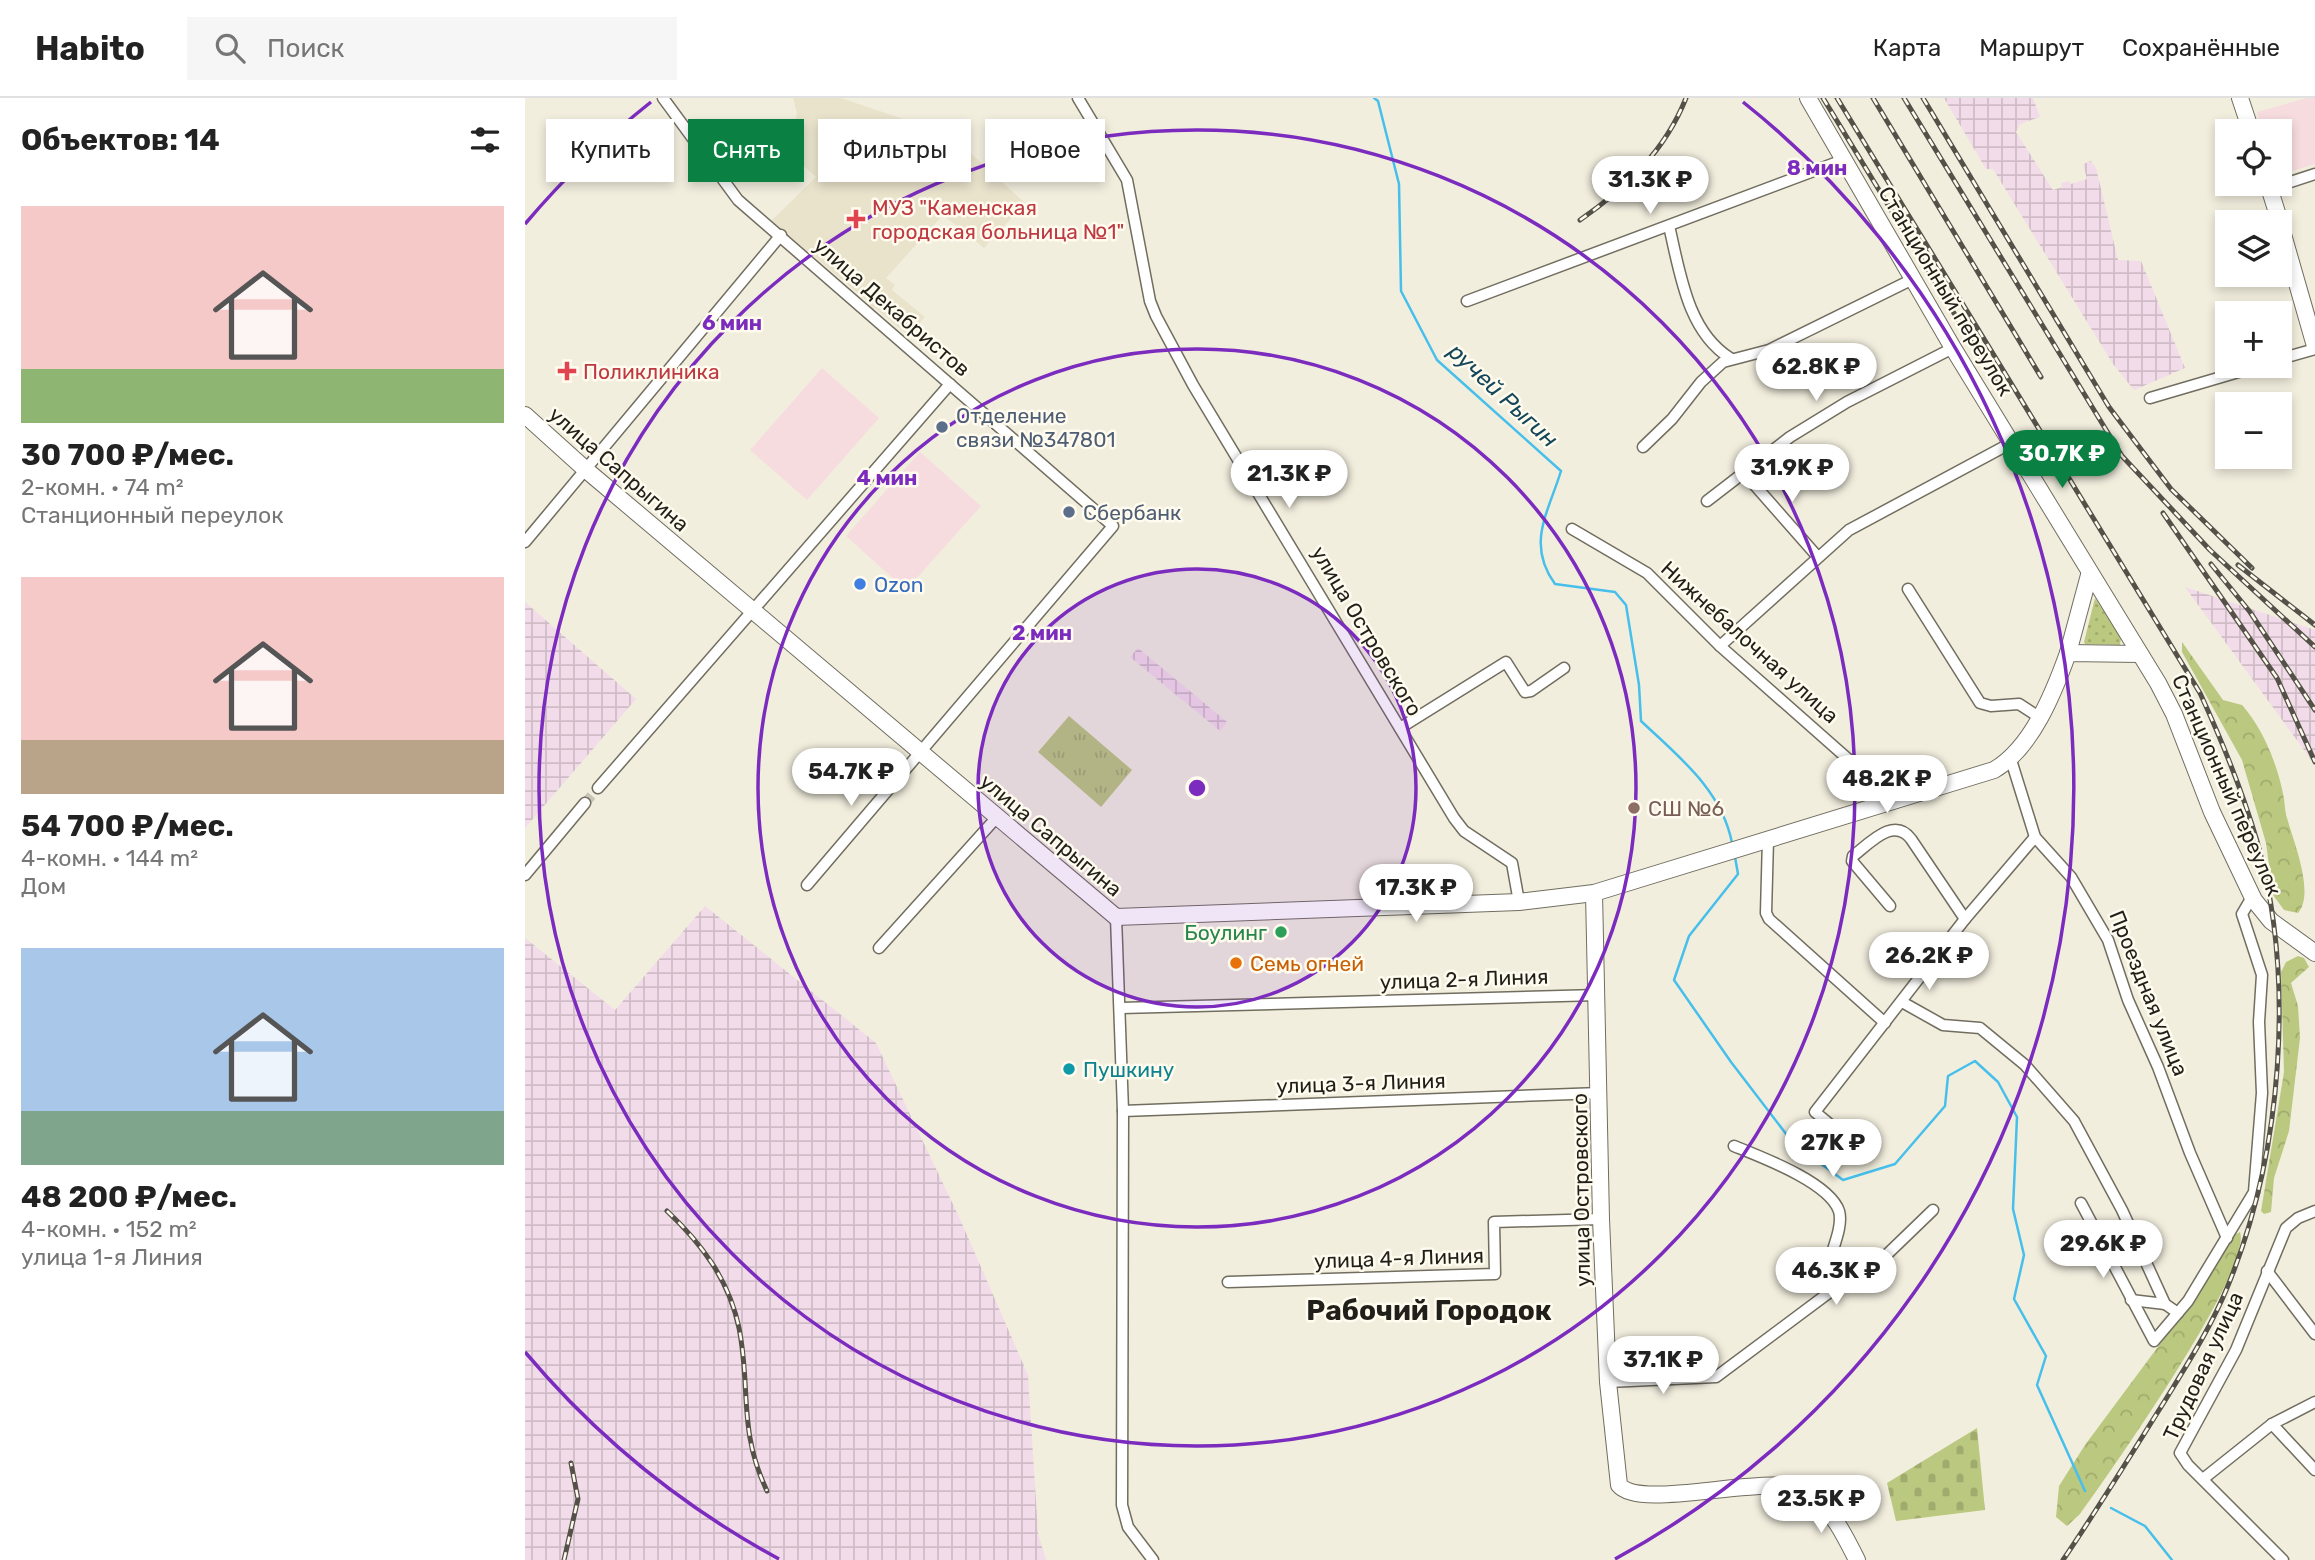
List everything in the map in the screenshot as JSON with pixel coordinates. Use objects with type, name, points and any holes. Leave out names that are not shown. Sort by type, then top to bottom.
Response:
[{"type":"street","name":"улица Декабристов","points":[[663,98],[738,200],[1113,527],[920,752]]},
{"type":"street","name":"улица Островского","points":[[1078,98],[1127,180],[1150,301],[1193,385],[1459,825],[1512,863],[1519,902]]},
{"type":"street","name":"Станционный переулок","points":[[1808,98],[1953,348],[2013,442],[2089,575],[2140,654],[2174,714],[2212,812],[2252,897],[2262,913],[2315,953]]},
{"type":"street","points":[[2240,98],[2247,119]]},
{"type":"street","points":[[1468,301],[1843,160]]},
{"type":"street","points":[[2292,180],[2315,174]]},
{"type":"street","points":[[1669,226],[1685,288],[1700,327],[1716,348],[1730,358]]},
{"type":"street","points":[[525,542],[781,235]]},
{"type":"street","points":[[2292,266],[2315,348],[2292,355]]},
{"type":"street","points":[[1643,447],[1672,419],[1709,374],[1730,358],[1749,357],[1769,350],[1913,279]]},
{"type":"street","points":[[1707,502],[1790,438],[1847,402],[1953,348]]},
{"type":"street","points":[[2150,398],[2218,378]]},
{"type":"street","points":[[598,788],[950,384]]},
{"type":"street","name":"улица Сапрыгина","points":[[525,415],[585,469],[1116,917],[1123,1111],[1122,1488],[1128,1527],[1153,1560]]},
{"type":"street","points":[[1720,646],[1817,555],[1849,530],[2013,442]]},
{"type":"street","points":[[1744,473],[1817,555]]},
{"type":"street","name":"Нижнебалочная улица","points":[[1572,528],[1647,573],[1720,646],[1865,774],[1874,785],[1880,805]]},
{"type":"street","points":[[1116,917],[1519,902],[1594,893],[1703,857],[1994,770],[2011,760],[2056,685],[2068,653],[2089,575]]},
{"type":"street","points":[[1908,589],[1980,703],[1990,706],[2019,704],[2039,717]]},
{"type":"street","points":[[2068,653],[2140,654]]},
{"type":"street","points":[[1400,728],[1506,662],[1525,692],[1531,691],[1564,668]]},
{"type":"street","points":[[807,884],[920,752]]},
{"type":"street","name":"Проездная улица","points":[[2011,760],[2035,837],[2071,877],[2108,940],[2190,1153],[2228,1238]]},
{"type":"street","points":[[525,875],[585,803]]},
{"type":"street","points":[[879,948],[997,817]]},
{"type":"street","points":[[1889,906],[1852,861],[1853,856],[1886,832],[1898,828],[1904,830],[1911,839],[1965,919]]},
{"type":"street","points":[[1855,1144],[1815,1112],[1965,919],[2035,837]]},
{"type":"street","points":[[1761,841],[1766,913],[1769,919],[1885,1023]]},
{"type":"street","name":"улица Островского","points":[[1594,893],[1601,1219],[1615,1475],[1623,1490],[1644,1495],[1735,1488],[1789,1488],[1811,1492],[1837,1525],[1857,1560]]},
{"type":"street","points":[[2081,1203],[2154,1340],[2178,1313],[2228,1238],[2254,1192],[2261,1129],[2262,975],[2242,919],[2243,909],[2252,897]]},
{"type":"street","name":"улица 2-я Линия","points":[[1121,1008],[1598,995]]},
{"type":"street","points":[[1902,1002],[1943,1025],[1980,1028],[2025,1065],[2074,1121],[2122,1210],[2165,1304]]},
{"type":"street","name":"улица 3-я Линия","points":[[1123,1111],[1600,1093]]},
{"type":"street","points":[[1734,1146],[1793,1171],[1835,1203],[1840,1222],[1830,1259],[1846,1280]]},
{"type":"street","points":[[1608,1382],[1716,1377],[1846,1280],[1876,1265],[1933,1210]]},
{"type":"street","name":"Трудовая улица","points":[[2283,1560],[2183,1459],[2182,1448],[2236,1350],[2286,1228],[2298,1218],[2315,1211]]},
{"type":"street","name":"улица 4-я Линия","points":[[1229,1282],[1495,1274],[1494,1222],[1601,1219]]},
{"type":"street","points":[[2267,1271],[2315,1334]]},
{"type":"street","points":[[2131,1300],[2165,1304],[2178,1313]]},
{"type":"street","points":[[2203,1479],[2272,1424],[2315,1402]]},
{"type":"street","points":[[2272,1424],[2315,1470]]},
{"type":"shaded area","name":"МУЗ \"Каменская городская больница №1\"","points":[[793,98],[841,98],[903,119],[818,119],[818,182],[971,182],[971,153],[985,166],[985,182],[1002,182],[1025,203],[984,248],[943,215],[886,278],[895,285],[892,290],[925,317],[909,336],[875,308],[869,308],[871,304],[782,230],[779,232],[769,223],[816,177],[804,166],[804,119],[796,119]]},
{"type":"shaded area","points":[[1944,98],[2033,98],[2040,117],[2020,124],[2016,132],[2053,190],[2062,187],[2061,183],[2069,181],[2071,184],[2087,179],[2083,164],[2091,161],[2096,168],[2118,260],[2141,261],[2185,368],[2134,390],[2113,364],[1993,169],[1986,169]]},
{"type":"shaded area","points":[[2306,98],[2315,98],[2315,164],[2292,171],[2292,119],[2259,119],[2257,112]]},
{"type":"shaded area","points":[[822,368],[879,418],[807,500],[750,450]]},
{"type":"shaded area","points":[[920,452],[981,506],[906,590],[846,536]]},
{"type":"shaded area","points":[[2185,587],[2315,630],[2315,765]]},
{"type":"shaded area","points":[[525,602],[636,699],[525,828]]},
{"type":"shaded area","points":[[1138,648],[1227,722],[1220,731],[1130,657]]},
{"type":"shaded area","points":[[705,906],[876,1043],[960,1219],[1028,1375],[1038,1533],[1046,1560],[525,1560],[525,938],[615,1010]]},
{"type":"green space","points":[[2095,598],[2121,638],[2120,645],[2085,644]]},
{"type":"green space","points":[[2182,642],[2223,700],[2242,705],[2250,714],[2269,749],[2302,868],[2304,894],[2298,913],[2284,910],[2273,895],[2266,843],[2242,760],[2182,652]]},
{"type":"green space","points":[[1069,716],[1132,770],[1101,807],[1038,752]]},
{"type":"green space","points":[[2298,956],[2304,958],[2309,967],[2291,983],[2298,1006],[2300,1038],[2289,1131],[2274,1178],[2271,1212],[2264,1214],[2261,1211],[2284,1072],[2281,972],[2286,962]]},
{"type":"green space","points":[[2240,1232],[2238,1253],[2225,1286],[2203,1327],[2119,1458],[2080,1514],[2067,1526],[2056,1517],[2059,1486],[2085,1445],[2189,1305],[2234,1235]]},
{"type":"green space","points":[[1977,1428],[1985,1510],[1896,1521],[1887,1483]]},
{"type":"waterway","name":"ручей Рыгин","points":[[1374,98],[1378,101],[1399,184],[1401,291],[1437,360],[1561,471],[1542,528],[1542,555],[1546,569],[1555,584],[1615,592],[1626,605],[1639,685],[1641,721],[1709,790],[1727,824],[1732,843]]},
{"type":"waterway","name":"ручей Рыгин","points":[[1735,857],[1738,874],[1689,936],[1674,980],[1731,1062],[1793,1143],[1843,1180],[1895,1164],[1945,1106],[1948,1076],[1975,1061],[1998,1082],[2017,1117],[2013,1209],[2024,1255],[2014,1299],[2046,1356],[2037,1385],[2085,1491]]},
{"type":"waterway","name":"ручей Рыгин","points":[[2111,1508],[2145,1526],[2172,1560]]},
{"type":"tunnel","points":[[585,803],[598,788]]},
{"type":"railway","points":[[1580,220],[1613,195],[1642,167],[1667,135],[1686,98]]},
{"type":"railway","points":[[1823,98],[2002,392]]},
{"type":"railway","points":[[1837,98],[2200,693],[2245,803],[2269,895],[2279,1009],[2277,1067],[2271,1125],[2246,1236],[2227,1288],[2199,1345],[2063,1560]]},
{"type":"railway","points":[[1873,98],[2041,377]]},
{"type":"railway","points":[[1904,98],[2122,456],[2210,550],[2315,647]]},
{"type":"railway","points":[[1923,98],[2109,407],[2171,489],[2252,568]]},
{"type":"railway","points":[[2163,513],[2277,678],[2315,762]]},
{"type":"railway","points":[[2211,564],[2250,612],[2315,710]]},
{"type":"railway","points":[[2238,565],[2315,625]]},
{"type":"railway","points":[[667,1211],[703,1250],[728,1294],[739,1328],[752,1448],[767,1491]]},
{"type":"railway","points":[[564,1560],[578,1499],[571,1463]]},
{"type":"place","name":"МУЗ \"Каменская городская больница №1\"","points":[[856,219]]},
{"type":"place","name":"Поликлиника","points":[[567,371]]},
{"type":"place","name":"Отделение связи №347801","points":[[942,427]]},
{"type":"place","name":"Сбербанк","points":[[1069,512]]},
{"type":"place","name":"Ozon","points":[[860,584]]},
{"type":"place","name":"СШ №6","points":[[1634,808]]},
{"type":"place","name":"Боулинг","points":[[1281,932]]},
{"type":"place","name":"Семь огней","points":[[1236,963]]},
{"type":"place","name":"Пушкину","points":[[1069,1069]]},
{"type":"district","name":"Рабочий Городок","points":[[1429,1310]]}]
